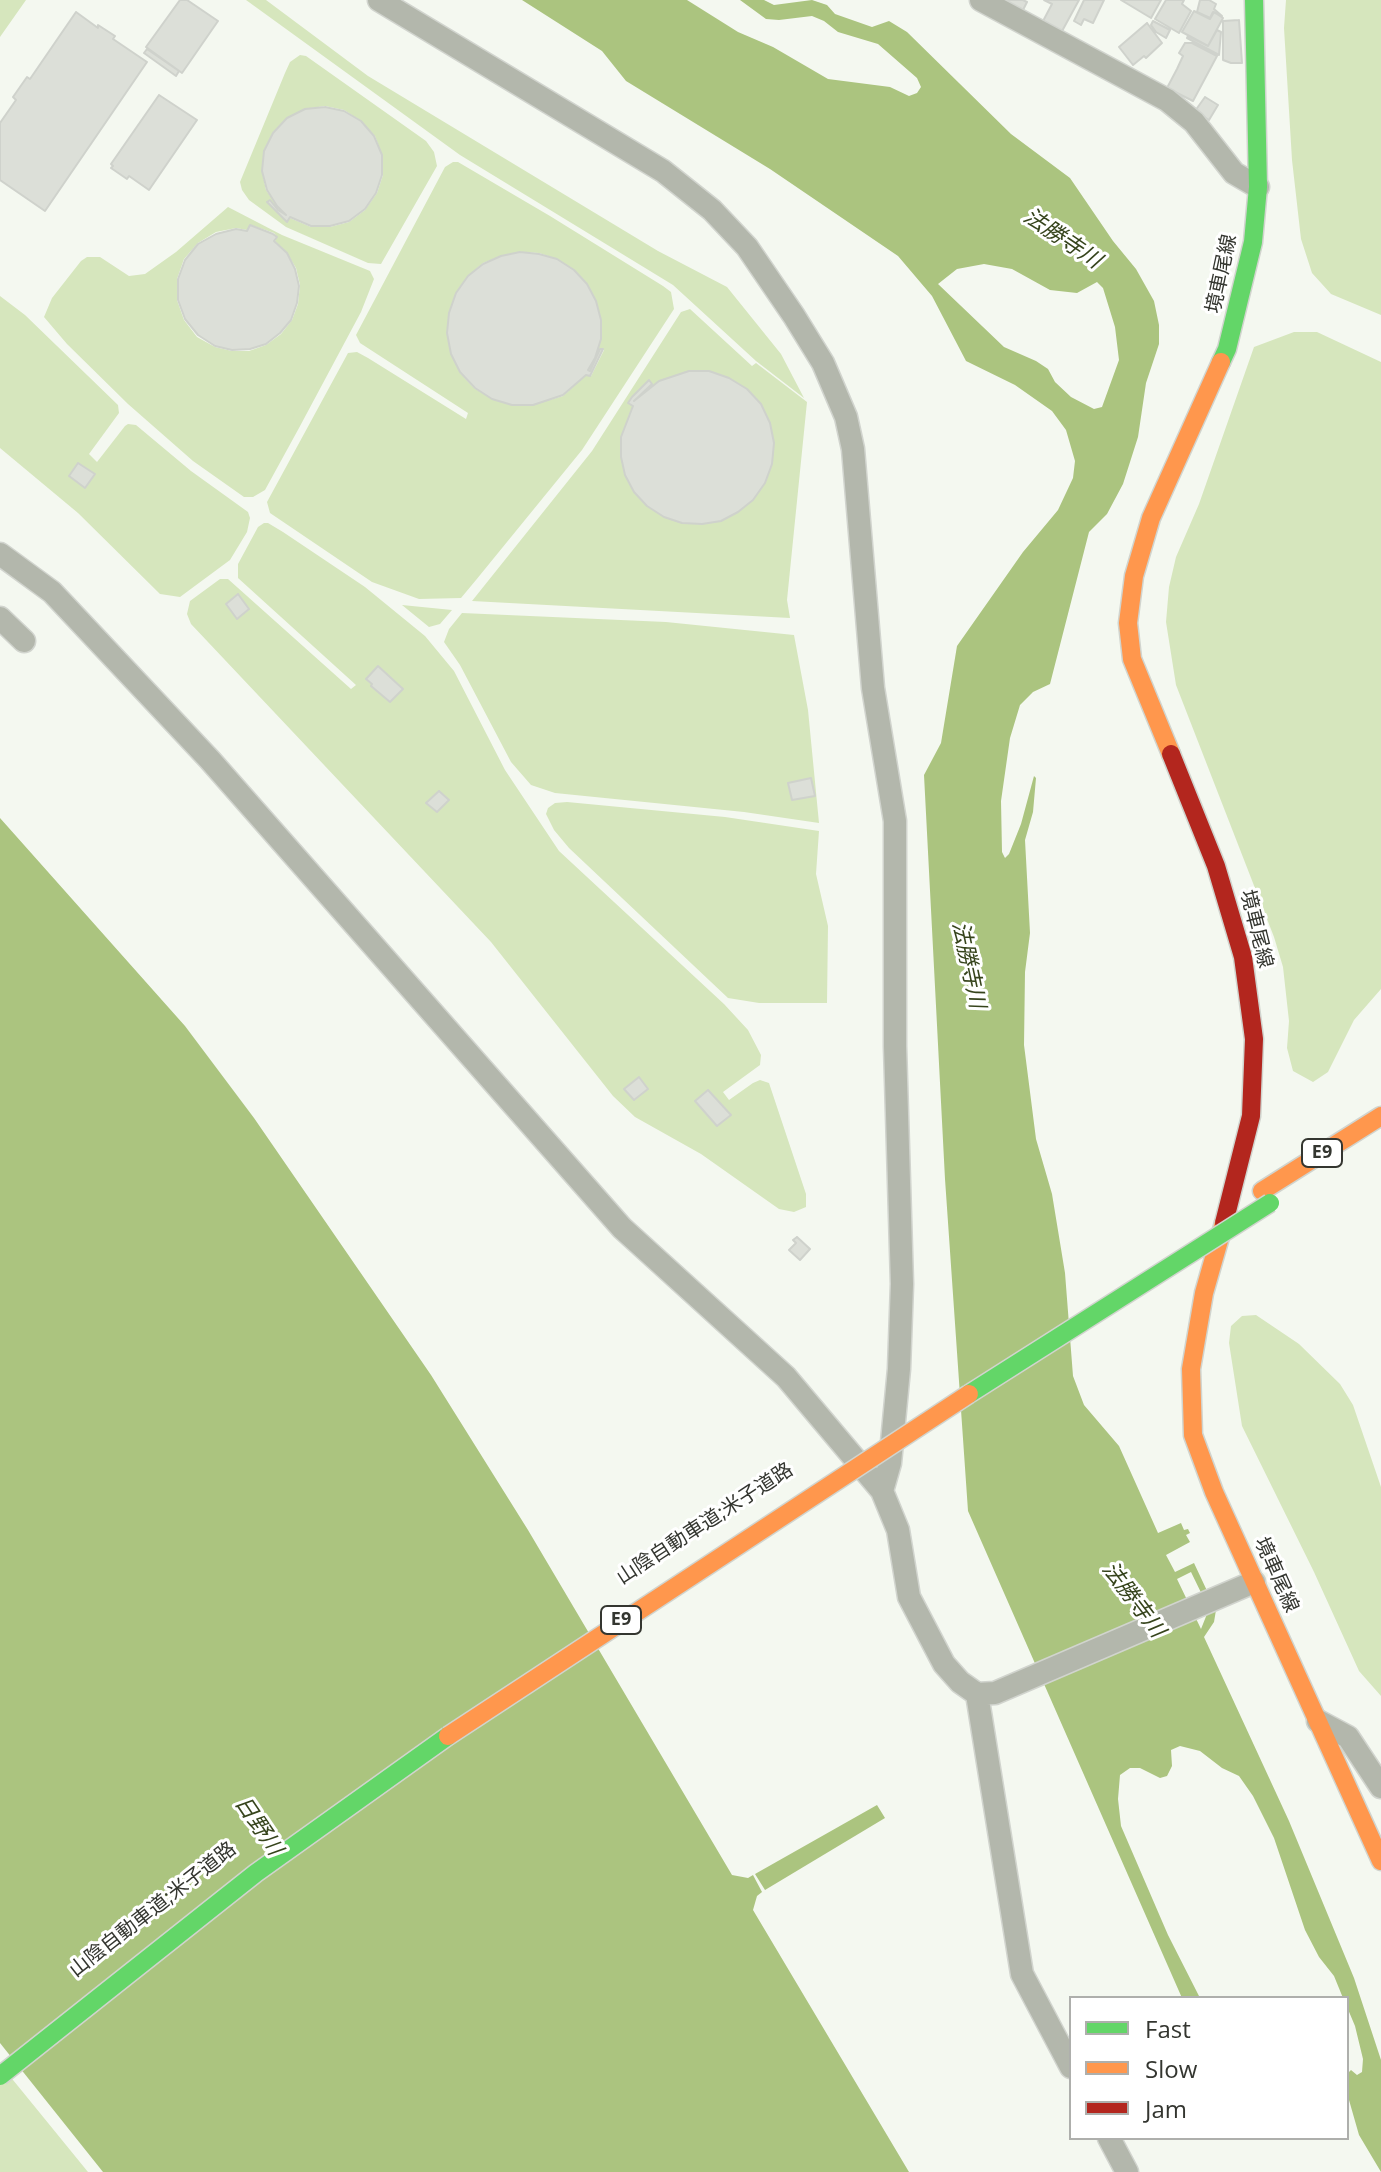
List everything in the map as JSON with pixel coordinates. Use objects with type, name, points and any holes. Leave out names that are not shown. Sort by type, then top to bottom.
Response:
[{"type":"main road","name":"境車尾線","points":[[1250,2],[1258,187],[1253,242],[1227,349],[1151,518],[1134,576],[1128,623],[1132,659],[1216,866],[1243,957],[1254,1039],[1251,1116],[1204,1293],[1191,1369],[1193,1435],[1214,1492],[1381,1861]]},
{"type":"main road","name":"山陰自動車道;米子道路","points":[[0,2076],[256,1873],[446,1737],[1266,1197],[1381,1116]]},
{"type":"main road","name":"山陰自動車道;米子道路","points":[[0,2060],[249,1863],[438,1728],[700,1553],[1266,1197],[1381,1133]]},
{"type":"street","points":[[379,0],[663,171],[696,196],[729,227],[761,266],[823,363],[846,417],[853,449],[873,688],[895,821],[895,1046],[902,1284],[899,1369],[890,1463],[882,1491]]},
{"type":"street","points":[[981,0],[1167,100],[1194,122],[1234,173],[1258,187]]},
{"type":"street","points":[[0,554],[52,592],[199,749],[622,1228],[786,1377],[882,1491],[898,1530],[909,1597],[923,1629],[944,1664],[960,1682],[986,1694],[1254,1582]]},
{"type":"street","points":[[0,618],[24,641]]},
{"type":"street","points":[[986,1694],[1022,1974],[1069,2063]]},
{"type":"street","points":[[1318,1721],[1348,1737],[1381,1787]]},
{"type":"street","points":[[1110,2140],[1127,2172]]},
{"type":"shaded area","points":[[0,0],[26,0],[0,37]]},
{"type":"shaded area","points":[[246,0],[266,0],[368,76],[658,251],[727,287],[781,354],[804,398],[756,361],[673,285],[460,155]]},
{"type":"shaded area","points":[[1286,0],[1381,0],[1381,315],[1331,294],[1312,273],[1301,239],[1292,160],[1284,28]]},
{"type":"shaded area","points":[[300,55],[306,56],[426,141],[434,152],[437,166],[381,264],[368,263],[286,227],[249,200],[242,190],[240,182],[290,62]],"holes":[[[325,106],[344,110],[361,121],[375,136],[382,155],[383,175],[377,193],[365,210],[349,222],[330,227],[311,227],[290,218],[287,222],[267,202],[270,200],[284,216],[266,190],[262,171],[264,150],[273,132],[287,118],[305,109]]]},
{"type":"shaded area","points":[[458,162],[663,286],[671,292],[674,309],[582,450],[461,598],[419,599],[372,582],[270,513],[267,502],[348,353],[357,352],[368,358],[466,419],[468,413],[360,343],[356,335],[445,167]],"holes":[[[520,252],[539,253],[557,259],[574,270],[587,284],[596,301],[601,320],[601,339],[590,371],[600,348],[604,350],[591,376],[586,375],[563,396],[533,405],[512,405],[492,399],[474,388],[460,373],[451,354],[447,333],[449,312],[456,293],[468,276],[483,263]]]},
{"type":"shaded area","points":[[228,207],[282,235],[370,271],[374,279],[361,312],[265,490],[253,497],[244,497],[193,461],[128,404],[44,317],[52,298],[87,257],[100,257],[129,276],[145,274]],"holes":[[[251,225],[277,237],[275,241],[296,268],[300,285],[292,320],[281,334],[266,345],[249,351],[215,347],[197,337],[184,320],[177,300],[177,279],[184,259],[198,243],[216,232],[236,228],[247,230]]]},
{"type":"shaded area","points":[[0,296],[25,315],[118,405],[119,413],[89,454],[97,462],[125,426],[136,425],[191,471],[248,512],[247,532],[230,560],[180,597],[160,594],[78,513],[0,448]]},
{"type":"shaded area","points":[[690,309],[752,366],[756,363],[807,402],[787,600],[790,618],[472,601],[592,451],[681,312]]},
{"type":"shaded area","points":[[1294,332],[1317,332],[1381,362],[1381,989],[1354,1020],[1328,1072],[1313,1082],[1293,1071],[1287,1048],[1289,1021],[1283,967],[1176,685],[1166,622],[1176,557],[1199,504],[1254,347]]},
{"type":"shaded area","points":[[264,523],[283,532],[365,587],[425,636],[454,671],[505,770],[559,851],[748,1030],[761,1055],[760,1065],[723,1092],[729,1100],[760,1080],[769,1083],[806,1194],[806,1207],[794,1212],[779,1209],[701,1154],[635,1117],[613,1096],[491,942],[191,624],[187,614],[190,601],[220,579],[228,579],[351,689],[356,685],[238,578],[238,564],[258,527]]},
{"type":"shaded area","points":[[402,605],[452,610],[440,624],[429,627]]},
{"type":"shaded area","points":[[462,613],[666,622],[794,635],[808,710],[819,823],[744,812],[555,793],[531,785],[511,762],[460,665],[444,642],[449,629]]},
{"type":"shaded area","points":[[555,803],[725,817],[819,831],[816,874],[828,926],[827,1003],[759,1003],[728,998],[569,848],[554,830],[546,814],[548,808]]},
{"type":"shaded area","points":[[1256,1315],[1299,1344],[1340,1384],[1353,1405],[1381,1487],[1381,1696],[1359,1671],[1242,1426],[1229,1343],[1231,1326],[1242,1316]]},
{"type":"shaded area","points":[[0,2064],[88,2172],[0,2172]]},
{"type":"water","name":"法勝寺川","points":[[522,0],[687,0],[738,32],[773,47],[828,79],[890,87],[909,96],[921,87],[917,78],[878,44],[838,32],[812,16],[766,19],[740,0],[764,0],[774,5],[812,0],[827,5],[835,14],[872,27],[889,21],[907,32],[1011,134],[1070,178],[1136,269],[1154,301],[1159,344],[1146,383],[1138,437],[1123,484],[1107,514],[1089,532],[1050,684],[1033,692],[1020,705],[1010,738],[1001,801],[1002,852],[1005,858],[1021,824],[1034,776],[1036,778],[1033,812],[1025,840],[1030,933],[1025,972],[1024,1045],[1036,1139],[1052,1194],[1065,1273],[1073,1376],[1084,1405],[1119,1446],[1158,1533],[1181,1523],[1184,1530],[1188,1529],[1190,1533],[1186,1535],[1190,1542],[1166,1555],[1175,1572],[1194,1563],[1216,1610],[1214,1622],[1204,1637],[1289,1821],[1354,1978],[1381,2060],[1381,2172],[1359,2135],[1349,2100],[1349,2072],[1351,2070],[1357,2075],[1362,2072],[1363,2059],[1349,2012],[1349,1996],[1342,1996],[1334,1976],[1319,1957],[1305,1930],[1274,1838],[1253,1796],[1239,1776],[1222,1768],[1200,1751],[1180,1746],[1171,1750],[1172,1766],[1167,1776],[1160,1778],[1140,1768],[1130,1768],[1120,1775],[1118,1799],[1121,1826],[1168,1935],[1199,1996],[1181,1996],[968,1511],[945,1179],[924,775],[941,743],[957,646],[1023,552],[1058,510],[1073,478],[1075,461],[1066,430],[1052,411],[1015,385],[966,361],[932,296],[898,256],[770,169],[626,81],[602,51]],"holes":[[[984,264],[1012,269],[1050,290],[1077,293],[1097,282],[1103,288],[1115,327],[1119,360],[1102,407],[1094,409],[1071,397],[1055,382],[1048,369],[1004,347],[938,284],[957,269]],[[1191,1572],[1209,1609],[1201,1629],[1177,1579]]]},
{"type":"water","name":"日野川","points":[[0,818],[185,1026],[254,1118],[431,1375],[528,1530],[732,1875],[748,1878],[753,1875],[762,1892],[757,1896],[753,1910],[909,2172],[103,2172],[0,2043]]},
{"type":"water","points":[[877,1805],[885,1818],[765,1890],[755,1874]]},
{"type":"building","points":[[180,0],[187,0],[218,21],[182,73],[146,47]]},
{"type":"building","points":[[1007,0],[1027,2],[1022,12],[1006,3]]},
{"type":"building","points":[[1044,0],[1079,0],[1061,33],[1042,23],[1052,4]]},
{"type":"building","points":[[1084,0],[1104,0],[1093,23],[1084,19],[1081,25],[1074,21]]},
{"type":"building","points":[[1121,0],[1161,0],[1151,18]]},
{"type":"building","points":[[1166,0],[1184,0],[1182,4],[1191,11],[1179,33],[1155,19]]},
{"type":"building","points":[[1200,0],[1216,4],[1214,9],[1222,16],[1213,12],[1210,18],[1197,12]]},
{"type":"building","points":[[1194,11],[1210,19],[1214,12],[1223,18],[1208,46],[1182,32]]},
{"type":"building","points":[[76,12],[115,36],[113,39],[147,62],[45,211],[0,180],[0,123],[16,100],[13,97],[27,77],[30,79]]},
{"type":"building","points":[[1239,20],[1242,63],[1231,63],[1223,60],[1223,21]]},
{"type":"building","points":[[1153,21],[1170,30],[1166,38],[1156,32],[1151,25]]},
{"type":"building","points":[[1147,23],[1162,43],[1133,65],[1119,47]]},
{"type":"building","points":[[1217,30],[1221,32],[1219,55],[1187,38],[1208,46]]},
{"type":"building","points":[[1185,43],[1192,43],[1217,56],[1193,101],[1167,88],[1183,56],[1179,53]]},
{"type":"building","points":[[147,49],[179,71],[176,76],[144,53]]},
{"type":"building","points":[[159,95],[197,120],[149,190],[129,176],[127,179],[111,168],[111,164]]},
{"type":"building","points":[[1205,97],[1218,105],[1209,120],[1195,111]]},
{"type":"building","points":[[325,107],[344,111],[361,121],[374,136],[382,155],[382,175],[376,193],[365,209],[349,221],[330,226],[311,226],[290,217],[287,222],[267,202],[270,200],[286,215],[267,190],[262,171],[264,151],[273,133],[287,118],[305,109]]},
{"type":"building","points":[[250,225],[277,237],[274,241],[287,253],[299,286],[297,303],[291,320],[266,344],[232,350],[215,346],[198,335],[185,319],[178,300],[178,279],[185,260],[198,244],[216,234],[236,229],[247,231]]},
{"type":"building","points":[[520,252],[557,259],[574,270],[587,284],[601,320],[601,339],[588,370],[590,371],[600,349],[603,349],[590,376],[586,375],[563,395],[533,405],[512,405],[492,399],[475,388],[460,372],[451,354],[447,333],[449,313],[456,293],[468,276],[483,264]]},
{"type":"building","points":[[689,371],[709,371],[747,389],[761,404],[770,423],[774,443],[772,464],[765,483],[753,500],[721,521],[702,524],[682,523],[664,517],[647,506],[634,492],[625,475],[621,457],[621,437],[633,406],[628,403],[632,397],[649,380],[652,384],[634,401],[659,381]]},
{"type":"building","points":[[78,463],[95,474],[85,488],[69,476]]},
{"type":"building","points":[[238,594],[249,609],[237,619],[226,604]]},
{"type":"building","points":[[378,666],[403,689],[390,702],[366,679]]},
{"type":"building","points":[[811,778],[815,796],[792,800],[788,783]]},
{"type":"building","points":[[439,791],[449,800],[437,812],[426,803]]},
{"type":"building","points":[[639,1077],[648,1089],[634,1100],[624,1089]]},
{"type":"building","points":[[708,1090],[731,1115],[717,1126],[695,1101]]},
{"type":"building","points":[[797,1237],[810,1249],[800,1260],[789,1250]]},
{"type":"traffic: fast","points":[[1221,362],[1227,349],[1253,242],[1258,187],[1254,0]]},
{"type":"traffic: fast","points":[[969,1394],[1270,1203]]},
{"type":"traffic: fast","points":[[0,2076],[256,1873],[448,1736]]},
{"type":"traffic: slow","points":[[1171,754],[1132,659],[1128,623],[1134,576],[1151,518],[1221,362]]},
{"type":"traffic: slow","points":[[1262,1191],[1381,1116]]},
{"type":"traffic: slow","points":[[1224,1223],[1204,1293],[1191,1369],[1193,1435],[1214,1492],[1381,1861]]},
{"type":"traffic: slow","points":[[448,1736],[969,1394]]},
{"type":"traffic: jam","points":[[1171,754],[1216,866],[1243,957],[1254,1039],[1251,1116],[1224,1223]]}]
